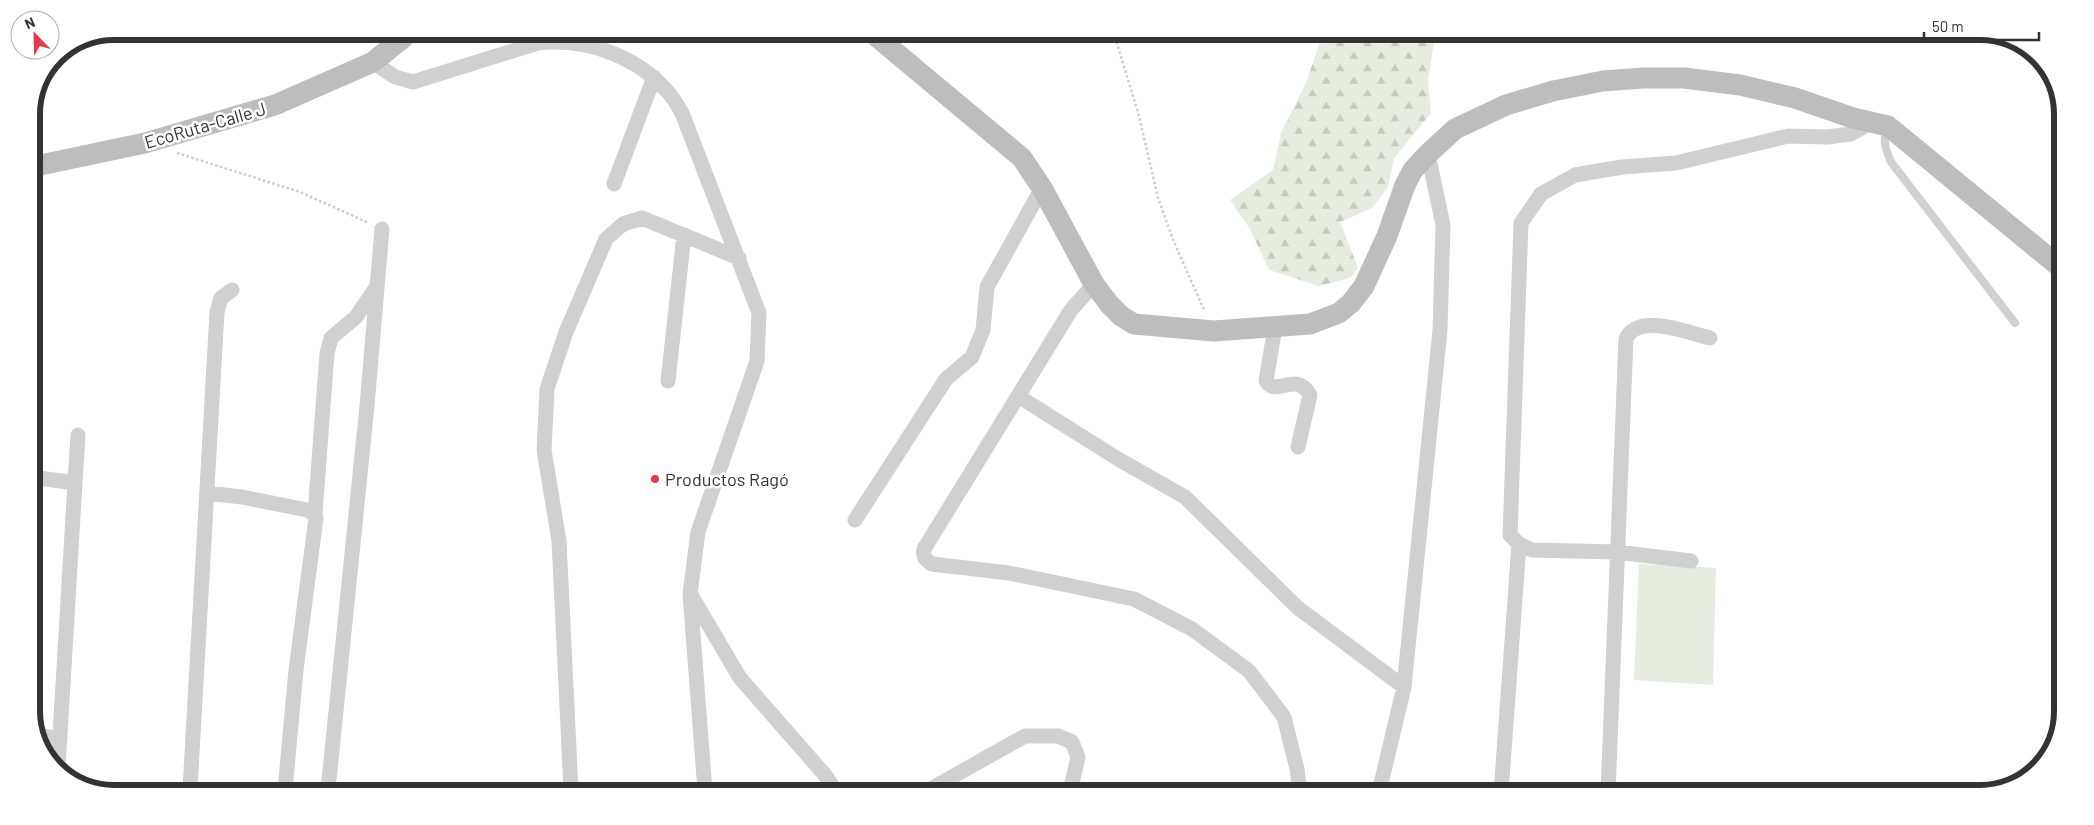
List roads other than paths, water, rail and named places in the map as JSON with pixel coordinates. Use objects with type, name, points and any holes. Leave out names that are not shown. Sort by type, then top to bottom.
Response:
[{"type":"main road","name":"EcoRuta-Calle J","points":[[40,166],[145,143],[266,108],[373,62],[400,40]]},
{"type":"main road","points":[[881,40],[1022,158],[1042,188],[1094,284],[1110,305],[1134,324],[1214,331],[1310,324],[1339,313],[1351,303],[1364,286],[1387,236],[1405,185],[1413,170],[1455,129],[1506,105],[1553,91],[1603,81],[1643,78],[1684,78],[1740,85],[1795,98],[1880,124],[2054,262]]},
{"type":"street","points":[[373,62],[395,77],[413,82],[519,48],[559,41],[578,43],[618,55],[654,77],[669,92],[682,114],[759,313],[757,361],[698,532],[690,594],[705,785]]},
{"type":"street","points":[[614,184],[654,77]]},
{"type":"street","points":[[1690,561],[1617,552],[1532,550],[1519,544],[1510,534],[1521,223],[1541,194],[1575,175],[1622,167],[1676,162],[1788,136],[1827,137],[1851,134],[1880,124]]},
{"type":"street","points":[[1381,785],[1404,687],[1440,330],[1443,225],[1428,154]]},
{"type":"street","points":[[855,520],[946,380],[972,356],[983,330],[988,287],[1042,188]]},
{"type":"street","points":[[571,785],[559,541],[544,450],[547,389],[566,332],[606,239],[623,224],[642,218],[739,258]]},
{"type":"street","points":[[328,785],[382,229]]},
{"type":"street","points":[[668,381],[684,235]]},
{"type":"street","points":[[1094,284],[1071,310],[924,549],[923,554],[926,560],[932,564],[1009,574],[1134,599],[1192,629],[1249,671],[1284,717],[1295,760],[1299,785]]},
{"type":"street","points":[[285,785],[296,670],[317,524],[315,514],[327,352],[331,338],[356,317],[377,286]]},
{"type":"street","points":[[190,785],[217,312],[221,298],[232,290]]},
{"type":"street","points":[[1608,785],[1626,339],[1628,333],[1637,326],[1651,324],[1710,338]]},
{"type":"street","points":[[1275,327],[1266,381],[1273,387],[1300,384],[1304,386],[1310,396],[1298,446]]},
{"type":"street","points":[[1018,396],[1118,459],[1185,497],[1298,608],[1404,687]]},
{"type":"street","points":[[59,760],[78,436]]},
{"type":"street","points":[[40,478],[75,483]]},
{"type":"street","points":[[207,494],[242,497],[306,510],[315,514]]},
{"type":"street","points":[[1502,785],[1519,544]]},
{"type":"street","points":[[690,594],[740,678],[832,785]]},
{"type":"street","points":[[938,785],[1025,736],[1046,735],[1058,736],[1072,742],[1078,757],[1072,785]]},
{"type":"street","points":[[45,736],[60,739]]},
{"type":"lane","points":[[1880,124],[1884,135],[1884,147],[1891,162],[2015,322]]},
{"type":"place","name":"Productos Ragó","points":[[655,479]]}]
